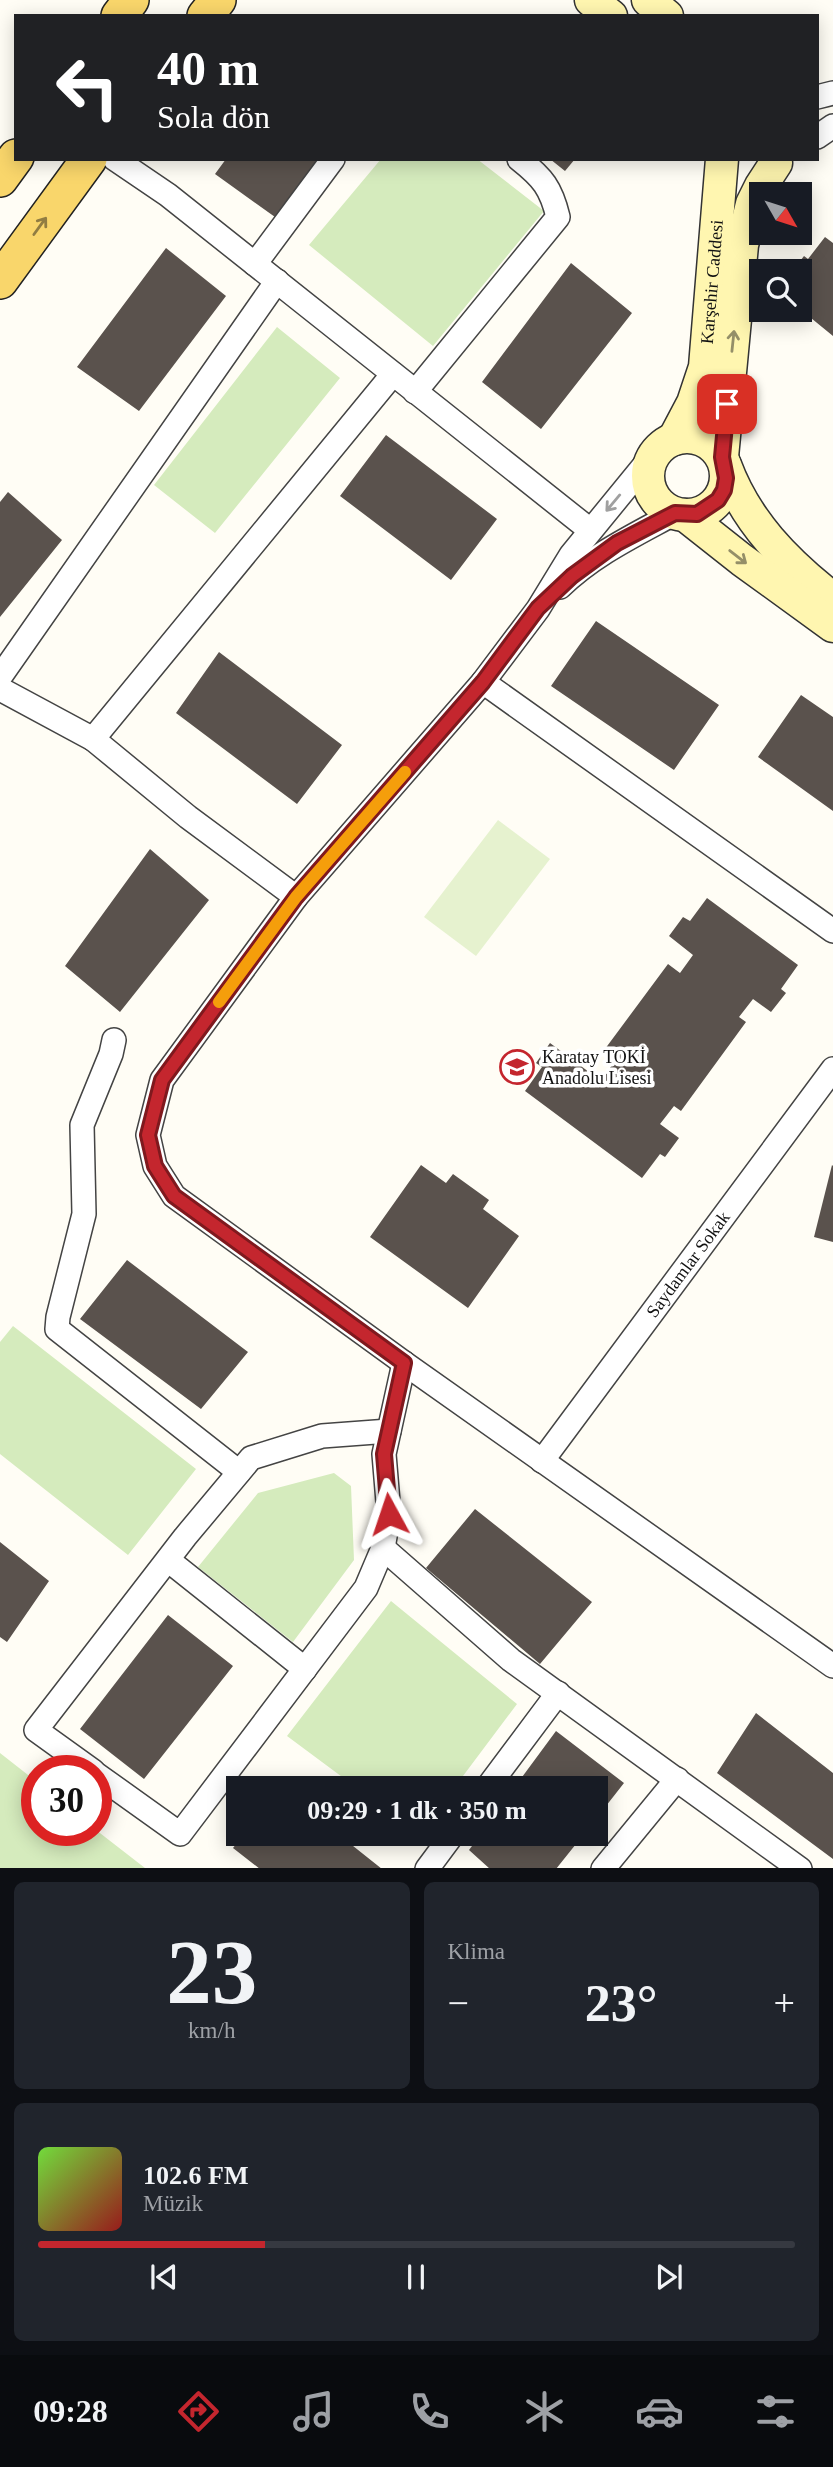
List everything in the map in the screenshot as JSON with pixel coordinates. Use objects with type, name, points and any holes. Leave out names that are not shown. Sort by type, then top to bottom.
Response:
[{"type":"main road","points":[[207,14],[218,0]]},
{"type":"main road","points":[[0,179],[14,160]]},
{"type":"main road","points":[[0,281],[88,161]]},
{"type":"street","points":[[590,0],[608,14]]},
{"type":"street","points":[[648,0],[665,14]]},
{"type":"street","points":[[118,161],[168,195],[590,530]]},
{"type":"street","points":[[255,264],[332,161]]},
{"type":"street","points":[[415,392],[558,218],[552,192],[522,161]]},
{"type":"street","name":"Karşehir Caddesi","points":[[665,445],[693,403],[705,367],[722,161]]},
{"type":"street","points":[[736,161],[742,166],[753,168],[765,167],[777,161]]},
{"type":"street","name":"Karşehir Caddesi","points":[[778,161],[752,204],[743,244],[723,461],[740,501],[760,529],[800,573],[833,599]]},
{"type":"street","points":[[0,677],[276,281]]},
{"type":"street","points":[[93,739],[393,374]]},
{"type":"street","points":[[538,608],[572,576],[617,543],[680,514],[697,514],[718,500],[724,490],[726,478],[723,461],[712,445],[701,438],[689,436],[665,445],[590,530],[538,608],[483,682],[296,897],[162,1080],[148,1135],[155,1166],[174,1196],[404,1363],[833,1666]]},
{"type":"street","points":[[665,445],[649,468],[650,487],[659,503],[680,514],[833,626]]},
{"type":"street","points":[[483,682],[833,931]]},
{"type":"street","points":[[0,689],[93,739],[188,817],[296,897]]},
{"type":"street","points":[[114,1040],[111,1054],[82,1125],[84,1214],[57,1329],[239,1472]]},
{"type":"street","name":"Saydamlar Sokak","points":[[542,1461],[833,1069]]},
{"type":"street","points":[[112,1785],[180,1834],[366,1588],[383,1548],[389,1514],[384,1454],[404,1363]]},
{"type":"street","points":[[71,1755],[36,1730],[251,1458],[322,1436],[389,1431]]},
{"type":"street","points":[[383,1548],[511,1660],[800,1868]]},
{"type":"street","points":[[168,1560],[305,1669]]},
{"type":"street","points":[[496,1776],[558,1693]]},
{"type":"street","points":[[603,1868],[677,1779]]},
{"type":"street","points":[[427,1868],[444,1846]]},
{"type":"green space","points":[[379,161],[480,161],[544,211],[433,346],[309,245]]},
{"type":"green space","points":[[277,327],[340,378],[215,533],[154,485]]},
{"type":"green space","points":[[498,820],[550,859],[476,956],[424,917]]},
{"type":"green space","points":[[13,1326],[196,1469],[128,1555],[0,1454],[0,1342]]},
{"type":"green space","points":[[334,1473],[351,1486],[354,1560],[293,1642],[198,1567],[258,1493]]},
{"type":"green space","points":[[391,1601],[517,1704],[463,1776],[341,1776],[287,1736]]},
{"type":"green space","points":[[0,1753],[21,1769],[21,1846],[112,1846],[112,1842],[145,1868],[0,1868]]},
{"type":"building","points":[[225,161],[319,161],[275,217],[215,174]]},
{"type":"building","points":[[552,161],[573,161],[565,171]]},
{"type":"building","points":[[825,237],[833,243],[833,336],[812,319],[812,259],[808,259]]},
{"type":"building","points":[[166,248],[226,296],[139,411],[77,367]]},
{"type":"building","points":[[571,263],[632,313],[541,429],[482,382]]},
{"type":"building","points":[[386,435],[497,519],[451,580],[340,496]]},
{"type":"building","points":[[8,492],[62,540],[0,617],[0,502]]},
{"type":"building","points":[[596,621],[719,705],[674,770],[551,686]]},
{"type":"building","points":[[219,652],[342,745],[297,804],[176,713]]},
{"type":"building","points":[[801,695],[833,717],[833,811],[758,757]]},
{"type":"building","points":[[150,849],[209,900],[120,1012],[65,966]]},
{"type":"building","points":[[707,898],[798,965],[781,989],[786,993],[771,1012],[753,999],[739,1017],[746,1022],[681,1111],[674,1106],[660,1124],[679,1138],[665,1157],[660,1154],[642,1178],[525,1091],[542,1067],[536,1063],[550,1043],[601,1081],[614,1062],[602,1053],[668,964],[680,973],[693,955],[669,936],[683,917],[690,921]]},
{"type":"building","points":[[421,1165],[446,1183],[453,1174],[489,1200],[483,1209],[519,1236],[468,1308],[370,1237]]},
{"type":"building","points":[[833,1166],[833,1242],[814,1237]]},
{"type":"building","points":[[127,1260],[248,1352],[201,1409],[80,1319]]},
{"type":"building","points":[[475,1509],[592,1602],[540,1664],[426,1568]]},
{"type":"building","points":[[0,1542],[49,1581],[7,1642],[0,1637]]},
{"type":"building","points":[[168,1615],[233,1666],[144,1779],[80,1729]]},
{"type":"building","points":[[756,1713],[833,1773],[833,1859],[717,1773]]},
{"type":"building","points":[[556,1731],[624,1783],[608,1803],[608,1776],[523,1776]]},
{"type":"building","points":[[235,1846],[353,1846],[381,1868],[259,1868],[233,1848]]},
{"type":"building","points":[[472,1846],[574,1846],[557,1868],[489,1868],[469,1850]]},
{"type":"slow traffic","points":[[219,1002],[296,897],[405,772]]},
{"type":"place","name":"Karatay TOKİ Anadolu Lisesi","points":[[517,1067]]},
{"type":"route","points":[[389,1514],[384,1454],[404,1363],[174,1196],[155,1166],[148,1135],[162,1080],[296,897],[483,682],[538,608],[572,576],[617,543],[675,513],[697,514],[718,500],[724,490],[726,478],[722,457],[727,404]]}]
